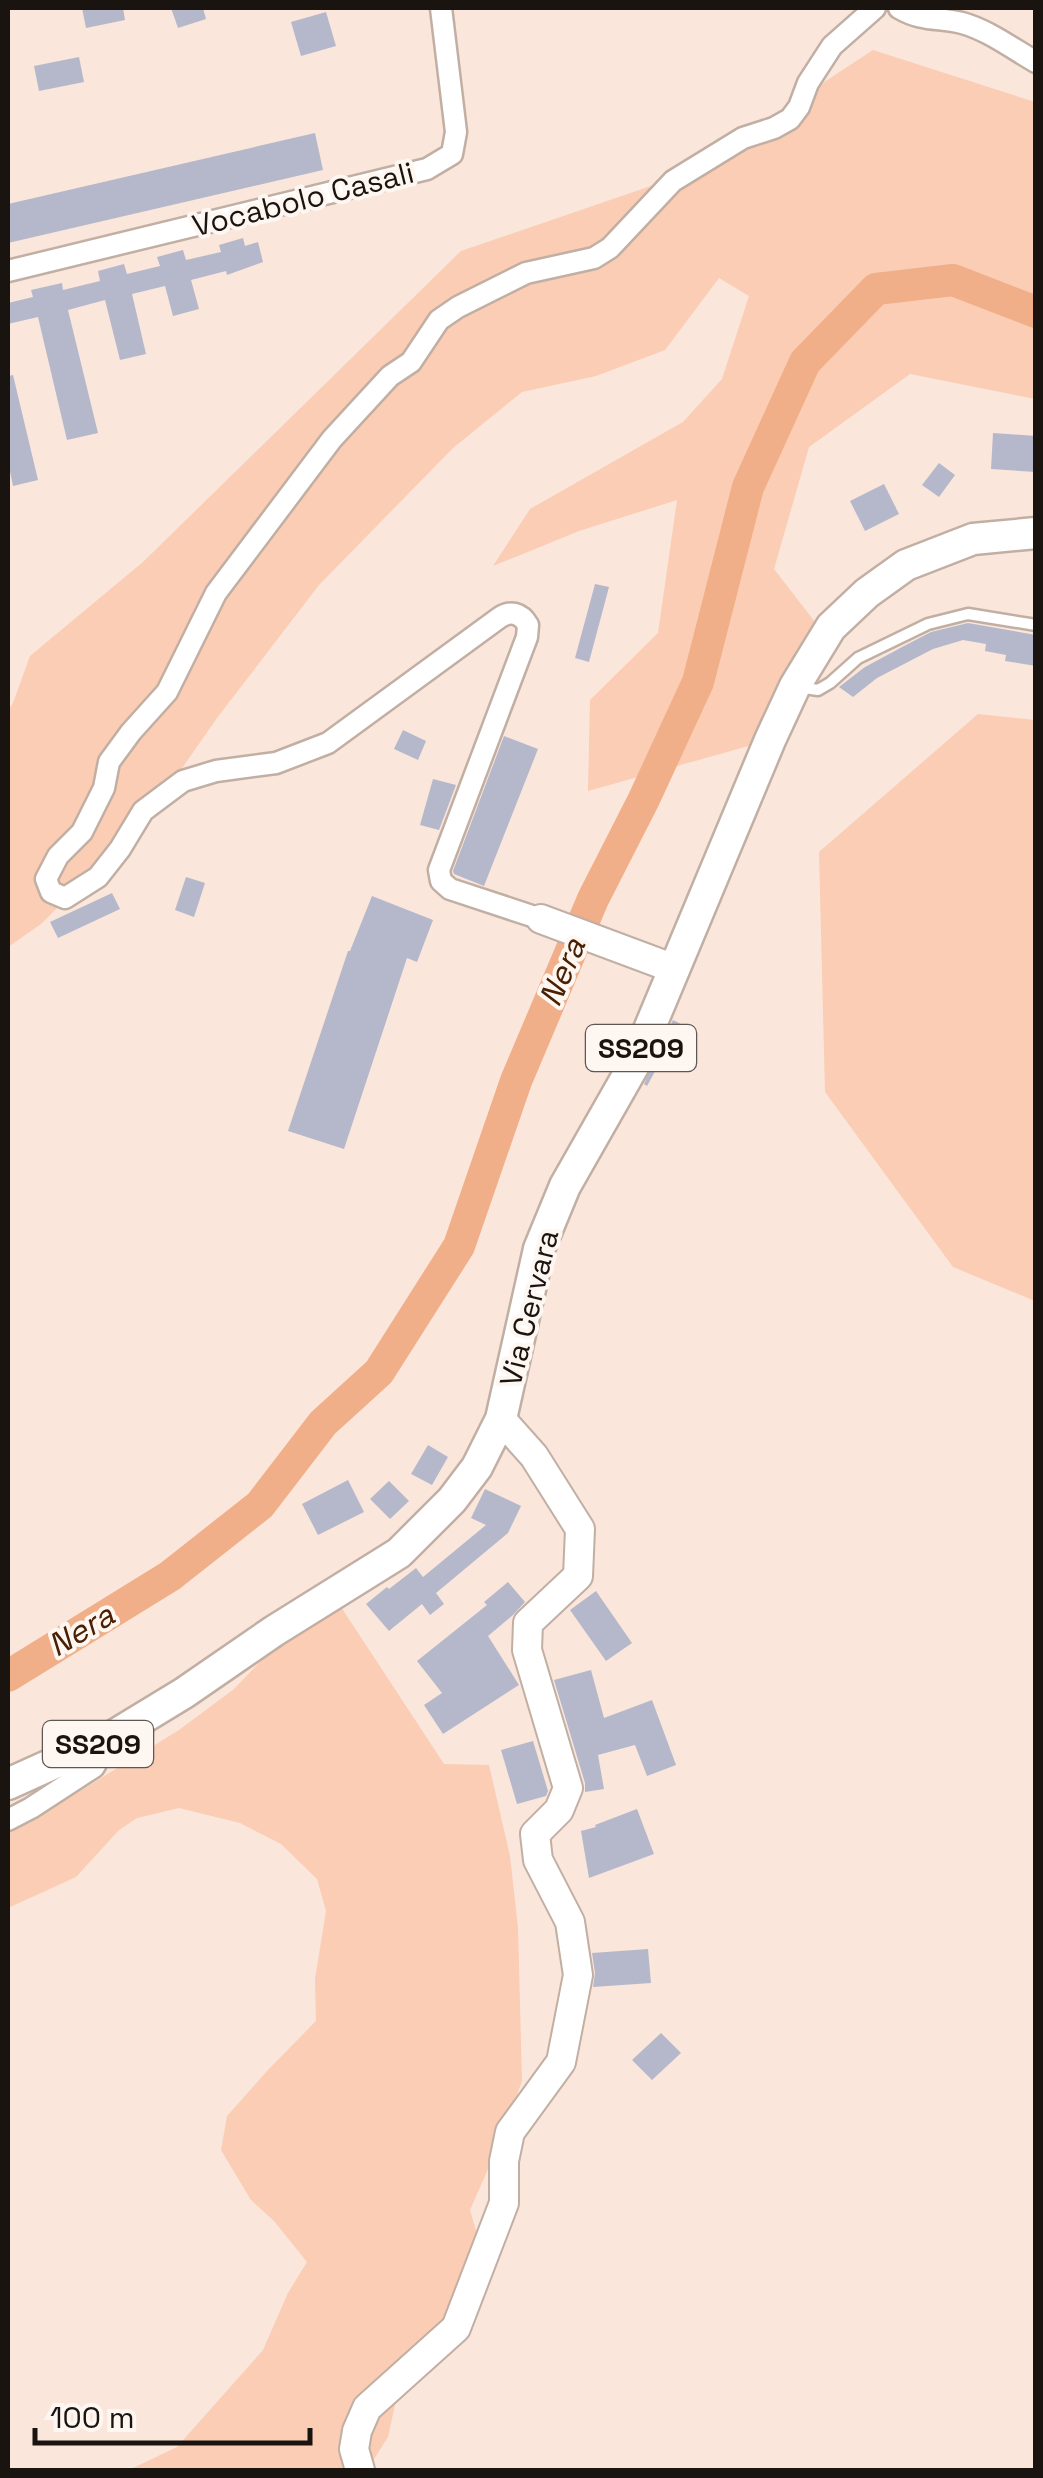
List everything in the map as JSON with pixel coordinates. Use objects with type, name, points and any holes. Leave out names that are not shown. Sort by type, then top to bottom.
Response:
[{"type":"main road","name":"Via Cervara","points":[[8,1784],[110,1738],[184,1693],[399,1553],[452,1500],[477,1467],[501,1419],[539,1249],[565,1186],[635,1062],[795,686],[832,627],[867,593],[906,565],[973,539],[1036,533]]},
{"type":"street","name":"Vocabolo Casali","points":[[8,270],[427,169],[439,162],[452,154],[456,132],[440,8]]},
{"type":"street","points":[[675,969],[450,888],[442,881],[439,870],[527,637],[525,620],[509,612],[328,743],[276,763],[216,771],[184,780],[143,811],[98,877],[65,898],[51,892],[46,879],[58,856],[82,832],[104,788],[109,762],[167,692],[216,593],[332,438],[390,376],[411,362],[440,320],[458,306],[526,273],[594,258],[610,248],[674,181],[743,138],[790,119],[832,46],[875,8]]},
{"type":"street","points":[[899,8],[934,21],[962,23],[1036,62]]},
{"type":"street","points":[[360,2470],[354,2448],[368,2408],[456,2328],[504,2203],[504,2160],[510,2132],[562,2062],[578,1974],[570,1922],[538,1860],[535,1834],[559,1810],[568,1788],[527,1650],[528,1622],[578,1576],[580,1529],[534,1456],[501,1419]]},
{"type":"street","points":[[8,1820],[94,1767],[110,1738]]},
{"type":"lane","points":[[795,686],[818,690],[858,658],[928,624],[968,614],[1036,625]]},
{"type":"shaded area","points":[[873,50],[1035,102],[1035,399],[910,374],[809,447],[774,569],[815,622],[777,687],[752,745],[588,791],[590,700],[658,633],[677,500],[579,531],[493,566],[530,509],[683,422],[722,379],[749,296],[719,278],[665,350],[596,376],[522,392],[453,448],[319,585],[217,718],[148,817],[41,924],[8,947],[8,710],[30,656],[143,562],[461,251],[683,175]]},
{"type":"shaded area","points":[[978,714],[1035,720],[1035,1301],[953,1267],[825,1092],[819,852]]},
{"type":"shaded area","points":[[341,1607],[444,1764],[489,1765],[510,1856],[518,1928],[522,2081],[470,2210],[484,2258],[437,2336],[401,2377],[388,2437],[367,2470],[129,2470],[177,2447],[263,2350],[288,2293],[307,2262],[251,2200],[221,2150],[227,2116],[316,2021],[315,1979],[326,1911],[317,1879],[281,1844],[240,1823],[179,1808],[137,1818],[119,1830],[76,1877],[8,1908],[8,1830],[46,1812],[179,1730],[234,1689],[279,1642]]},
{"type":"building","points":[[82,8],[123,8],[125,20],[86,28]]},
{"type":"building","points":[[171,8],[203,8],[206,19],[178,28]]},
{"type":"building","points":[[326,12],[336,46],[301,56],[291,22]]},
{"type":"building","points":[[79,57],[84,82],[39,91],[34,66]]},
{"type":"building","points":[[315,133],[323,170],[8,243],[8,204]]},
{"type":"building","points":[[243,238],[245,246],[258,242],[263,262],[227,275],[226,271],[191,280],[199,309],[173,316],[165,286],[132,294],[146,354],[120,360],[105,300],[68,310],[98,433],[67,440],[38,317],[8,324],[8,303],[33,297],[31,290],[62,283],[63,290],[100,281],[98,271],[124,264],[127,274],[160,266],[157,257],[183,250],[186,260],[221,252],[219,245]]},
{"type":"building","points":[[13,375],[38,480],[13,486],[8,462],[8,376]]},
{"type":"building","points":[[993,433],[1036,436],[1036,472],[991,469]]},
{"type":"building","points":[[939,463],[955,475],[939,497],[922,485]]},
{"type":"building","points":[[884,484],[899,514],[865,531],[850,501]]},
{"type":"building","points":[[595,584],[609,587],[589,662],[575,658]]},
{"type":"building","points":[[968,623],[1036,635],[1036,666],[1005,661],[1006,655],[985,651],[986,644],[963,640],[933,649],[877,678],[853,697],[839,687],[865,667],[931,632]]},
{"type":"building","points":[[403,730],[426,741],[418,760],[394,749]]},
{"type":"building","points":[[504,736],[538,749],[484,886],[453,871]]},
{"type":"building","points":[[433,779],[456,785],[439,830],[420,825]]},
{"type":"building","points":[[186,877],[205,883],[194,917],[175,910]]},
{"type":"building","points":[[112,893],[120,909],[58,938],[50,922]]},
{"type":"building","points":[[372,896],[433,920],[417,962],[407,958],[344,1149],[288,1131],[348,951]]},
{"type":"building","points":[[673,1020],[681,1024],[647,1086],[644,1084]]},
{"type":"building","points":[[428,1445],[448,1457],[432,1485],[411,1474]]},
{"type":"building","points":[[348,1480],[364,1512],[318,1535],[302,1504]]},
{"type":"building","points":[[389,1481],[409,1501],[390,1519],[370,1499]]},
{"type":"building","points":[[485,1489],[521,1506],[508,1533],[436,1593],[444,1604],[430,1615],[422,1604],[389,1631],[366,1604],[416,1568],[423,1577],[486,1525],[471,1518]]},
{"type":"building","points":[[508,1582],[525,1602],[488,1636],[519,1685],[443,1734],[424,1705],[442,1693],[417,1661],[487,1605],[484,1602]]},
{"type":"building","points":[[596,1591],[632,1643],[606,1661],[570,1610]]},
{"type":"building","points":[[591,1670],[604,1718],[652,1700],[676,1765],[647,1776],[635,1745],[598,1755],[604,1789],[585,1792],[554,1680]]},
{"type":"building","points":[[533,1741],[548,1791],[546,1796],[517,1804],[501,1750]]},
{"type":"building","points":[[637,1809],[654,1854],[589,1878],[581,1831]]},
{"type":"building","points":[[648,1949],[651,1983],[593,1987],[592,1953]]},
{"type":"building","points":[[661,2033],[681,2053],[652,2080],[632,2060]]},
{"type":"waterway","name":"Nera","points":[[8,1676],[170,1576],[260,1505],[323,1423],[379,1372],[459,1246],[516,1081],[593,899],[698,682],[748,487],[805,362],[876,289],[953,280],[1036,312]]}]
